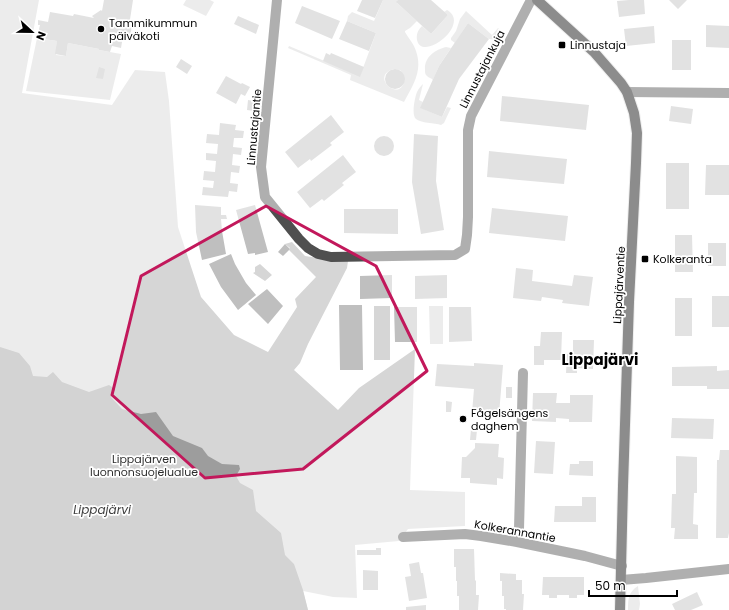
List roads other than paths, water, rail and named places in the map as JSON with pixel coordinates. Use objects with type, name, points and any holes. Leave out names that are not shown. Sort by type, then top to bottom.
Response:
[{"type":"main road","name":"Lippajärventie","points":[[537,0],[594,52],[621,83],[627,92],[634,113],[637,133],[629,302],[620,610]]},
{"type":"street","name":"Linnustajantie","points":[[277,0],[261,167],[265,197],[298,239],[318,254],[331,257],[455,255],[465,249]]},
{"type":"street","name":"Linnustajankuja","points":[[465,249],[468,217],[469,123],[471,116],[530,0]]},
{"type":"street","points":[[627,92],[729,93]]},
{"type":"street","points":[[517,542],[519,529],[523,373]]},
{"type":"street","name":"Kolkerannantie","points":[[403,537],[465,534],[482,536],[585,556],[622,566]]},
{"type":"street","points":[[621,580],[729,569]]},
{"type":"water","name":"Lippajärvi","points":[[0,347],[19,353],[30,366],[33,376],[47,377],[53,372],[62,382],[89,392],[109,385],[115,389],[111,397],[122,409],[141,414],[156,412],[173,436],[202,448],[208,456],[222,464],[239,465],[240,469],[236,476],[240,483],[253,490],[256,511],[281,533],[285,555],[294,564],[308,610],[0,610]]},
{"type":"place","name":"Tammikummun päiväkoti","points":[[101,29]]},
{"type":"place","name":"Linnustaja","points":[[562,45]]},
{"type":"place","name":"Kolkeranta","points":[[645,259]]},
{"type":"place","name":"Fågelsängens daghem","points":[[463,419]]},
{"type":"district","name":"Lippajärvi","points":[[600,359]]},
{"type":"park label","name":"Lippajärven luonnonsuojelualue","points":[[144,465]]}]
